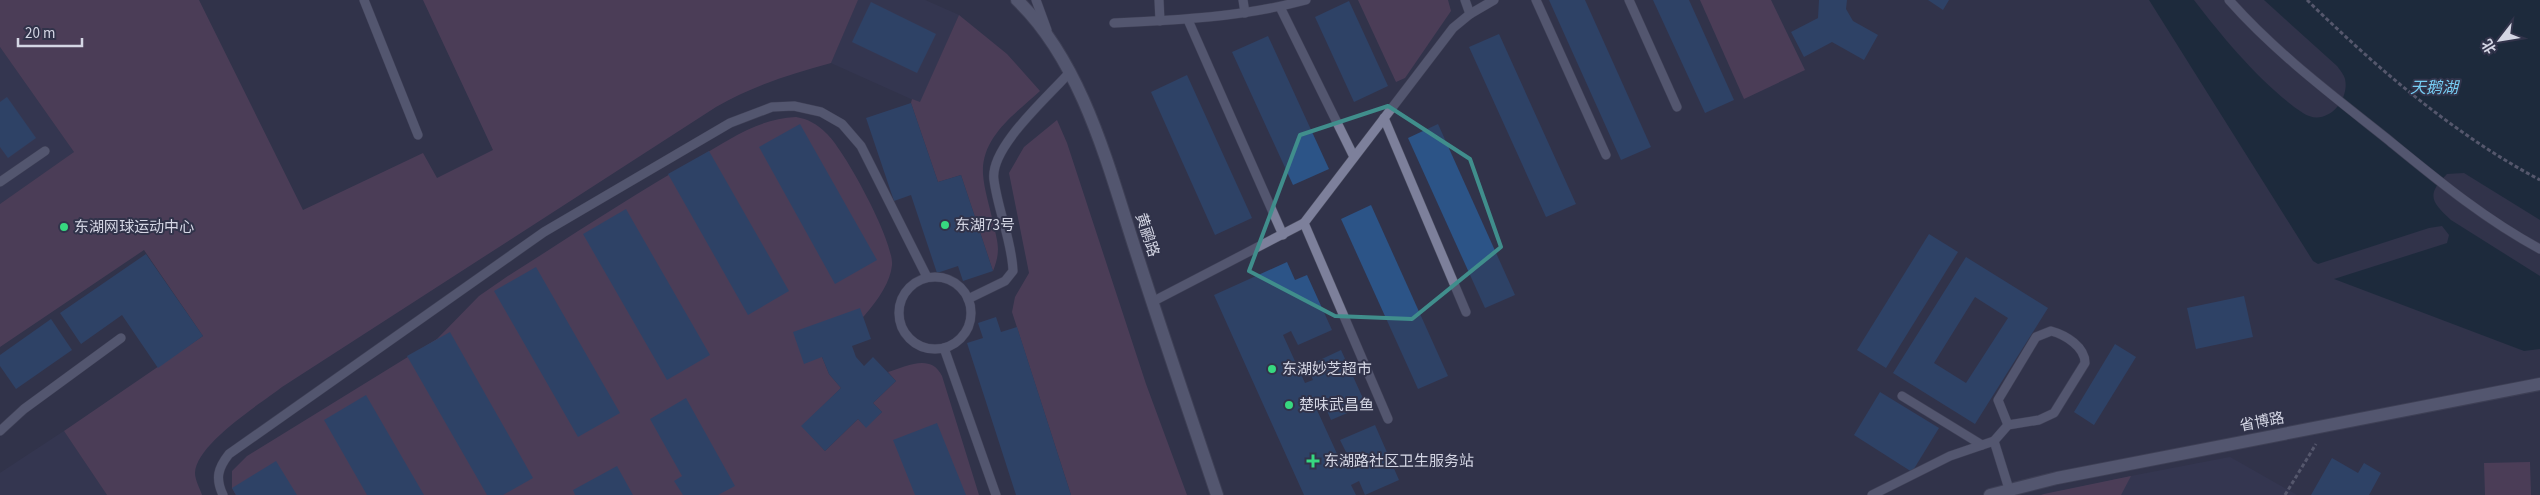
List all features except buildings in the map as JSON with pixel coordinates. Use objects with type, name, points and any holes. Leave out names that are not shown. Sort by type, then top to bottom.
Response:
[{"type":"street","name":"黄鹂路","points":[[1017,0],[1049,35],[1070,73],[1096,135],[1216,495]]},
{"type":"street","name":"省博路","points":[[1990,495],[2009,489],[2540,384]]},
{"type":"lane","points":[[364,0],[418,135]]},
{"type":"lane","points":[[1036,0],[1049,35]]},
{"type":"lane","points":[[1158,0],[1160,21]]},
{"type":"lane","points":[[1244,0],[1245,13]]},
{"type":"lane","points":[[1114,23],[1188,20],[1245,13],[1306,0]]},
{"type":"lane","points":[[1465,0],[1470,14]]},
{"type":"lane","points":[[1152,302],[1304,223],[1453,28],[1470,14],[1494,0]]},
{"type":"lane","points":[[1536,0],[1606,155]]},
{"type":"lane","points":[[1629,0],[1677,107]]},
{"type":"lane","points":[[2229,0],[2244,17],[2333,96],[2470,205],[2540,249]]},
{"type":"lane","points":[[1280,7],[1354,157]]},
{"type":"lane","points":[[1188,20],[1282,234]]},
{"type":"lane","points":[[968,299],[1005,280],[1013,271],[994,181],[995,162],[1004,146],[1070,73]]},
{"type":"lane","points":[[223,495],[218,480],[220,467],[229,454],[544,232],[730,123],[772,108],[794,106],[821,112],[842,124],[852,133],[861,146],[927,277]]},
{"type":"lane","points":[[1384,118],[1466,312]]},
{"type":"lane","points":[[0,182],[45,151]]},
{"type":"lane","points":[[1304,223],[1388,419]]},
{"type":"lane","points":[[927,277],[940,277],[951,281],[961,289],[968,299],[971,311],[969,323],[964,334],[955,343],[944,348],[932,349],[916,343],[904,331],[900,321],[899,309],[905,294],[916,282],[927,277]]},
{"type":"lane","points":[[1872,495],[1942,460],[1994,441],[2008,425],[2045,418],[2058,409],[2085,363],[2085,356],[2078,346],[2051,331],[2036,337],[1998,400],[2008,425]]},
{"type":"lane","points":[[0,431],[24,409],[121,338]]},
{"type":"lane","points":[[944,348],[996,495]]},
{"type":"lane","points":[[1902,396],[1982,445]]},
{"type":"lane","points":[[1994,441],[2009,489]]},
{"type":"path","points":[[2308,0],[2364,55],[2406,90],[2467,136],[2540,180]]},
{"type":"path","points":[[2286,495],[2327,425]]},
{"type":"highlighted area","points":[[1388,106],[1470,159],[1501,247],[1412,319],[1335,316],[1249,271],[1300,135]]},
{"type":"shaded area","points":[[0,0],[199,0],[303,210],[423,153],[437,178],[493,150],[423,0],[858,0],[831,63],[772,81],[716,107],[282,387],[245,414],[217,438],[198,462],[195,476],[202,495],[107,495],[64,431],[203,336],[144,250],[0,347],[0,204],[74,152],[0,47]]},
{"type":"shaded area","points":[[858,0],[925,0],[959,15],[920,103],[831,63]]},
{"type":"shaded area","points":[[1358,0],[1448,0],[1451,11],[1405,78],[1396,82]]},
{"type":"shaded area","points":[[1700,0],[1771,0],[1805,70],[1744,99]]},
{"type":"shaded area","points":[[959,15],[1007,54],[1040,91],[1001,127],[988,149],[984,161],[983,174],[998,247],[993,271],[961,175],[938,182],[911,103],[912,99],[920,102]]},
{"type":"shaded area","points":[[0,47],[74,152],[0,204]]},
{"type":"shaded area","points":[[796,117],[808,121],[823,130],[844,157],[877,217],[885,236],[892,265],[889,278],[875,303],[865,316],[822,357],[829,374],[841,388],[802,426],[825,451],[858,419],[866,427],[882,412],[873,403],[896,381],[888,372],[918,363],[932,365],[942,376],[979,495],[236,495],[232,488],[232,471],[247,456],[437,339],[479,296],[505,278],[624,202],[732,138],[756,126]]},
{"type":"shaded area","points":[[1057,120],[1067,143],[1146,384],[1187,495],[1071,495],[1012,312],[1015,297],[1029,273],[1009,173],[1024,147]]},
{"type":"shaded area","points":[[64,431],[107,495],[0,495],[0,473]]},
{"type":"shaded area","points":[[2230,457],[2297,495],[2041,495],[2131,476]]},
{"type":"shaded area","points":[[2530,462],[2531,495],[2485,495],[2484,463]]},
{"type":"shaded area","points":[[2131,476],[2121,495],[2041,495],[2044,494]]},
{"type":"water","name":"天鹅湖","points":[[2149,0],[2194,0],[2231,46],[2274,90],[2303,113],[2311,117],[2320,117],[2327,115],[2340,104],[2346,88],[2344,76],[2337,66],[2264,0],[2540,0],[2540,220],[2464,173],[2447,174],[2436,187],[2434,198],[2435,203],[2451,220],[2540,276],[2540,349],[2524,351],[2334,279],[2447,243],[2449,235],[2442,226],[2429,228],[2318,264],[2313,261]]},
{"type":"place","name":"东湖73号","points":[[945,225]]},
{"type":"place","name":"东湖网球运动中心","points":[[64,227]]},
{"type":"place","name":"东湖妙芝超市","points":[[1272,369]]},
{"type":"place","name":"楚味武昌鱼","points":[[1289,405]]},
{"type":"place","name":"东湖路社区卫生服务站","points":[[1313,461]]}]
